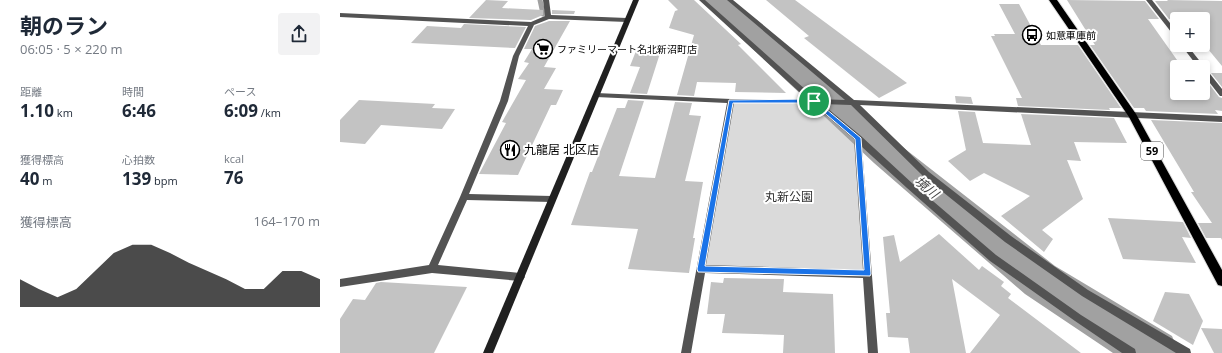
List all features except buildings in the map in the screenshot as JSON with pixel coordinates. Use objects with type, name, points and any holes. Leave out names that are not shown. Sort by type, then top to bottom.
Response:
[{"type":"main road","name":"59","points":[[1053,0],[1134,116],[1222,281]]},
{"type":"street","points":[[546,0],[548,16]]},
{"type":"street","points":[[488,353],[636,0]]},
{"type":"street","points":[[702,0],[993,258],[1078,318],[1131,353]]},
{"type":"street","points":[[730,0],[853,104],[926,174],[1008,239],[1085,293],[1186,353]]},
{"type":"street","points":[[1149,0],[1170,27]]},
{"type":"street","points":[[340,16],[532,24],[548,16],[627,20]]},
{"type":"street","points":[[432,269],[464,198],[504,101],[516,56],[532,24]]},
{"type":"street","points":[[1189,52],[1196,60]]},
{"type":"street","points":[[1210,78],[1222,94]]},
{"type":"street","points":[[596,94],[731,101],[815,101],[853,104],[1222,119]]},
{"type":"street","points":[[686,353],[731,101]]},
{"type":"street","points":[[858,138],[873,353]]},
{"type":"street","points":[[464,198],[552,199]]},
{"type":"street","points":[[340,283],[432,269],[520,277]]},
{"type":"street","points":[[701,269],[868,274]]},
{"type":"green space","name":"丸新公園","points":[[732,102],[814,102],[857,139],[865,272],[703,267]]},
{"type":"waterway","points":[[540,0],[543,14]]},
{"type":"waterway","name":"境川","points":[[716,0],[887,154],[1040,280],[1155,353]]},
{"type":"place","name":"如意車庫前","points":[[1032,35]]},
{"type":"place","name":"ファミリーマート名北新沼町店","points":[[543,49]]},
{"type":"place","name":"九龍居 北区店","points":[[510,150]]},
{"type":"route","points":[[731,101],[814,101],[858,138],[868,274],[701,269],[731,101]]}]
